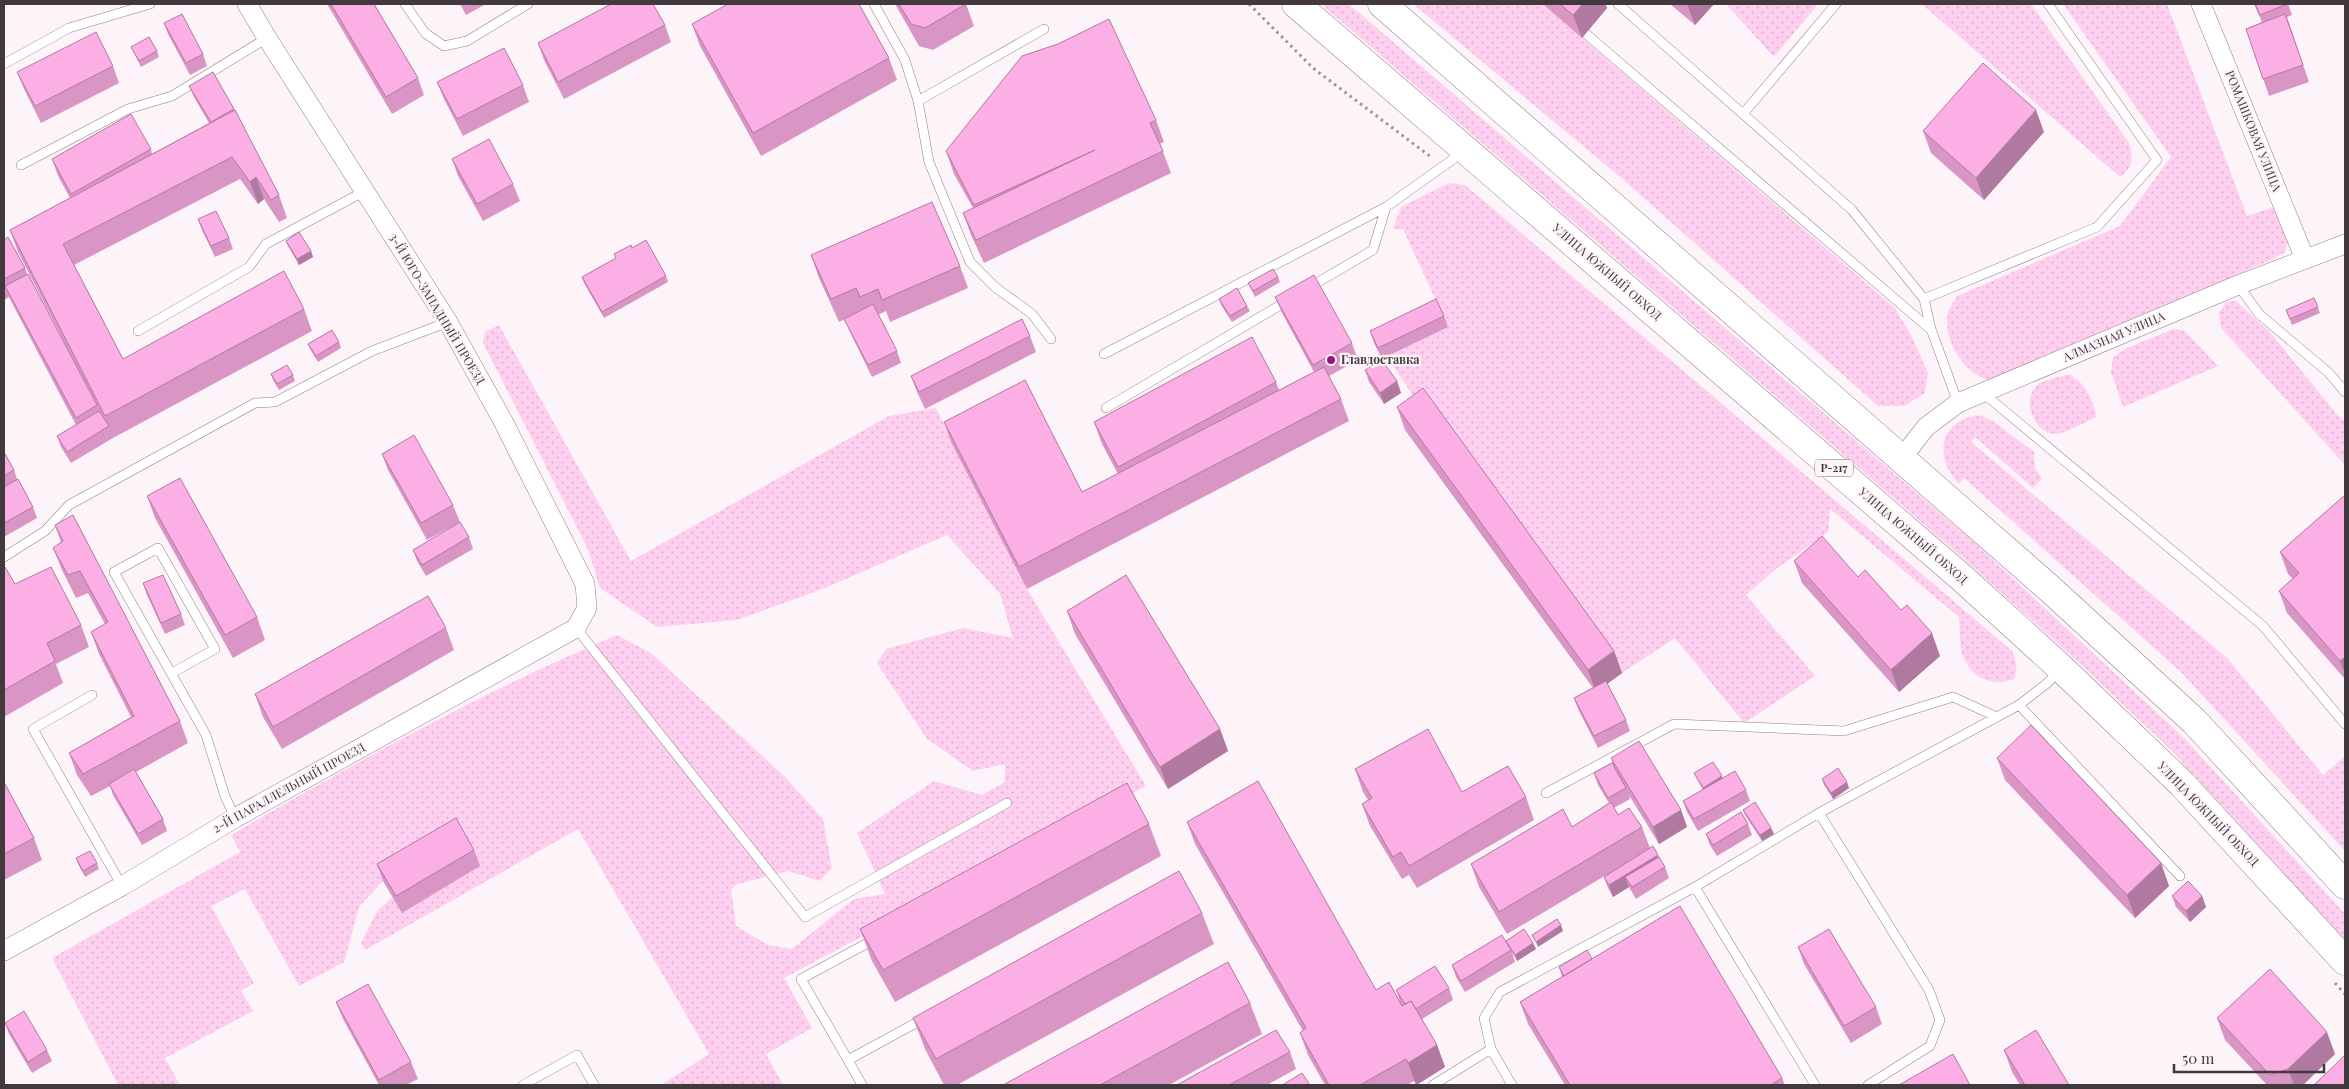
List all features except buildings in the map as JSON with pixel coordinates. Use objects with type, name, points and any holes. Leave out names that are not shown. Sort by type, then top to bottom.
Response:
[{"type":"main road","name":"УЛИЦА ЮЖНЫЙ ОБХОД","points":[[1296,4],[1467,149],[1721,372],[1962,578],[2062,669],[2181,784],[2339,970]]},
{"type":"main road","points":[[1382,4],[2049,588],[2194,721],[2345,885]]},
{"type":"street","name":"3-Й ЮГО-ЗАПАДНЫЙ ПРОЕЗД","points":[[247,4],[266,38],[448,322],[504,423],[585,584],[587,608],[576,628]]},
{"type":"street","name":"РОМАШКОВАЯ УЛИЦА","points":[[2201,4],[2305,259]]},
{"type":"street","name":"АЛМАЗНАЯ УЛИЦА","points":[[1901,459],[1926,427],[1958,403],[2238,285],[2345,244]]},
{"type":"street","name":"2-Й ПАРАЛЛЕЛЬНЫЙ ПРОЕЗД","points":[[4,951],[122,886],[235,818],[576,628]]},
{"type":"lane","points":[[4,64],[69,28],[150,4]]},
{"type":"lane","points":[[406,4],[425,33],[444,46],[467,41],[528,4]]},
{"type":"lane","points":[[874,4],[905,60],[918,101],[929,162],[970,262],[995,287],[1032,314],[1050,339]]},
{"type":"lane","points":[[1618,4],[1852,210],[1924,298],[1931,329],[1958,403]]},
{"type":"lane","points":[[1743,114],[1836,4]]},
{"type":"lane","points":[[1924,298],[2097,227],[2157,160],[2048,4]]},
{"type":"lane","points":[[1573,23],[1931,329]]},
{"type":"lane","points":[[918,101],[1044,29]]},
{"type":"lane","points":[[21,165],[128,109],[172,96],[266,38]]},
{"type":"lane","points":[[1104,354],[1386,207],[1467,149]]},
{"type":"lane","points":[[138,331],[249,268],[266,244],[365,191]]},
{"type":"lane","points":[[1106,408],[1374,250],[1386,207]]},
{"type":"lane","points":[[2238,285],[2259,314],[2329,374],[2345,392]]},
{"type":"lane","points":[[4,557],[45,531],[69,504],[255,402],[275,402],[372,352],[448,322]]},
{"type":"lane","points":[[1983,394],[2263,626],[2345,724]]},
{"type":"lane","points":[[172,674],[215,649],[158,548],[114,572],[206,735],[225,796],[235,818]]},
{"type":"lane","points":[[576,628],[805,917],[1007,803]]},
{"type":"lane","points":[[1512,1085],[1491,1049],[1484,1018],[1500,992],[1694,888],[1819,813],[2019,705],[2062,669]]},
{"type":"lane","points":[[92,694],[33,729],[122,886]]},
{"type":"lane","points":[[1546,793],[1674,724],[1844,731],[1953,697],[1997,716]]},
{"type":"lane","points":[[2019,705],[2180,876]]},
{"type":"lane","points":[[1819,813],[1929,990],[1940,1020],[1930,1046],[1868,1085]]},
{"type":"lane","points":[[1694,888],[1815,1085]]},
{"type":"lane","points":[[862,1085],[801,979],[889,931]]},
{"type":"lane","points":[[848,1060],[935,1012]]},
{"type":"lane","points":[[1434,1085],[1491,1049]]},
{"type":"lane","points":[[524,1085],[577,1055],[594,1085]]},
{"type":"path","points":[[1248,4],[1313,68],[1443,166]]},
{"type":"path","points":[[2339,970],[2345,994]]},
{"type":"shaded area","points":[[1321,4],[1349,4],[1976,544],[2184,738],[2345,914],[2345,940],[2172,751],[2077,661],[1963,558]]},
{"type":"shaded area","points":[[1413,4],[1543,4],[1895,308],[1912,337],[1928,373],[1925,393],[1904,406],[1878,406],[1619,176]]},
{"type":"shaded area","points":[[1726,4],[1818,4],[1774,57]]},
{"type":"shaded area","points":[[1922,4],[2031,4],[2129,143],[2132,158],[2128,170],[2120,177]]},
{"type":"shaded area","points":[[2063,4],[2167,4],[2247,216],[2277,206],[2289,239],[2285,252],[2273,259],[1993,381],[1974,373],[1965,365],[1952,346],[1947,324],[1948,313],[1957,296],[2120,226],[2171,157]]},
{"type":"shaded area","points":[[1449,183],[1465,185],[2012,651],[2016,665],[2014,679],[1998,682],[1990,681],[1983,679],[1971,670],[1962,652],[1959,617],[1830,509],[1828,532],[1776,569],[1746,595],[1815,676],[1744,723],[1675,638],[1622,673],[1431,411],[1418,403],[1387,357],[1448,327],[1403,229],[1393,229],[1401,207]]},
{"type":"shaded area","points":[[2236,301],[2269,331],[2339,417],[2345,421],[2345,465],[2221,328],[2219,313],[2226,302]]},
{"type":"shaded area","points":[[499,325],[631,561],[889,416],[936,408],[1027,589],[1146,786],[784,978],[812,1028],[766,1054],[783,1085],[661,1085],[709,1054],[578,829],[365,950],[361,943],[377,911],[393,897],[402,912],[462,836],[383,881],[359,907],[344,962],[299,986],[245,889],[211,906],[254,983],[241,991],[253,1011],[165,1058],[178,1085],[118,1085],[52,958],[240,852],[231,835],[278,808],[373,754],[469,704],[617,635],[651,653],[785,777],[823,819],[832,868],[820,881],[788,871],[738,884],[731,889],[736,926],[768,945],[792,949],[854,899],[885,894],[857,833],[934,781],[982,795],[1005,782],[1005,764],[973,771],[927,739],[877,663],[886,649],[963,628],[1013,638],[1000,594],[947,535],[825,588],[737,620],[657,627],[600,588],[588,549],[483,343],[485,332]]},
{"type":"shaded area","points":[[2173,329],[2184,330],[2218,366],[2123,407],[2111,372],[2113,357],[2125,349]]},
{"type":"shaded area","points":[[2069,374],[2084,387],[2097,417],[2058,434],[2047,432],[2035,421],[2030,405],[2030,397],[2033,390],[2039,384]]},
{"type":"shaded area","points":[[1980,415],[1993,421],[2034,452],[2035,468],[2042,479],[2033,488],[1975,437],[1971,442],[2227,658],[2323,775],[2345,756],[2345,851],[2181,672],[1964,478],[1959,484],[1946,462],[1943,451],[1944,441],[1948,432],[1956,424],[1966,418]]},
{"type":"place","name":"Главдоставка","points":[[1331,360]]}]
